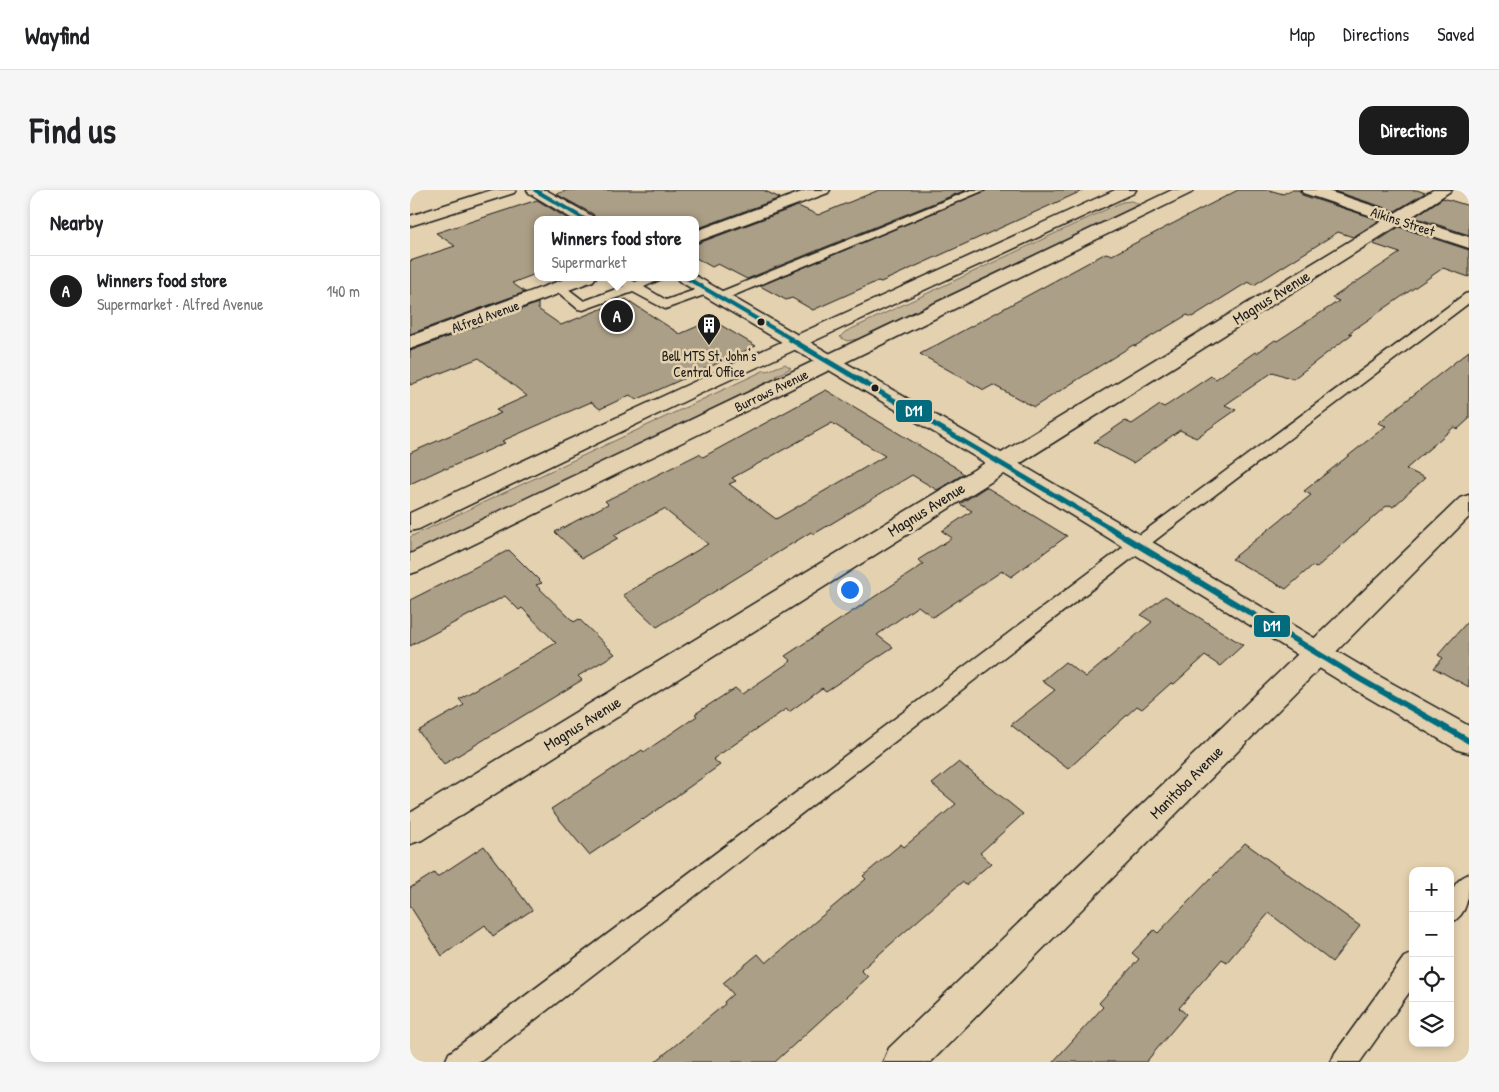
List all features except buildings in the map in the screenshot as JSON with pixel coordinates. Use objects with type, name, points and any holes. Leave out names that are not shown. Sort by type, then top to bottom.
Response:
[{"type":"street","points":[[410,221],[508,190]]},
{"type":"street","points":[[535,190],[579,216]]},
{"type":"street","points":[[699,236],[822,190]]},
{"type":"street","name":"Burrows Avenue","points":[[410,523],[1128,190]]},
{"type":"street","name":"Burrows Avenue","points":[[410,565],[1185,190]]},
{"type":"street","name":"Aikins Street","points":[[1312,190],[1469,243]]},
{"type":"street","name":"Magnus Avenue","points":[[410,830],[1444,190]]},
{"type":"street","name":"Alfred Avenue","points":[[410,344],[577,281]]},
{"type":"street","points":[[691,281],[1002,463],[1317,653],[1469,741]]},
{"type":"street","name":"Manitoba Avenue","points":[[903,1062],[1469,503]]},
{"type":"lane","points":[[623,281],[665,305],[712,294],[980,190]]},
{"type":"lane","points":[[559,288],[583,306],[649,281]]},
{"type":"lane","points":[[458,1062],[1469,297]]},
{"type":"lane","points":[[1454,906],[1469,885]]},
{"type":"lane","points":[[1344,1062],[1409,971]]},
{"type":"shaded area","points":[[1131,201],[1138,203],[1138,205],[858,339],[847,341],[840,337],[845,332],[1122,202]]},
{"type":"shaded area","points":[[785,364],[791,368],[776,376],[778,378],[410,554],[410,537],[765,370],[767,371]]},
{"type":"transit line","name":"D11","points":[[535,190],[579,216]]},
{"type":"transit line","name":"D11","points":[[692,281],[1024,476],[1360,679],[1469,741]]},
{"type":"place","name":"Winners food store","points":[[617,316]]},
{"type":"place","name":"Bell MTS St. John's Central Office","points":[[709,346]]}]
